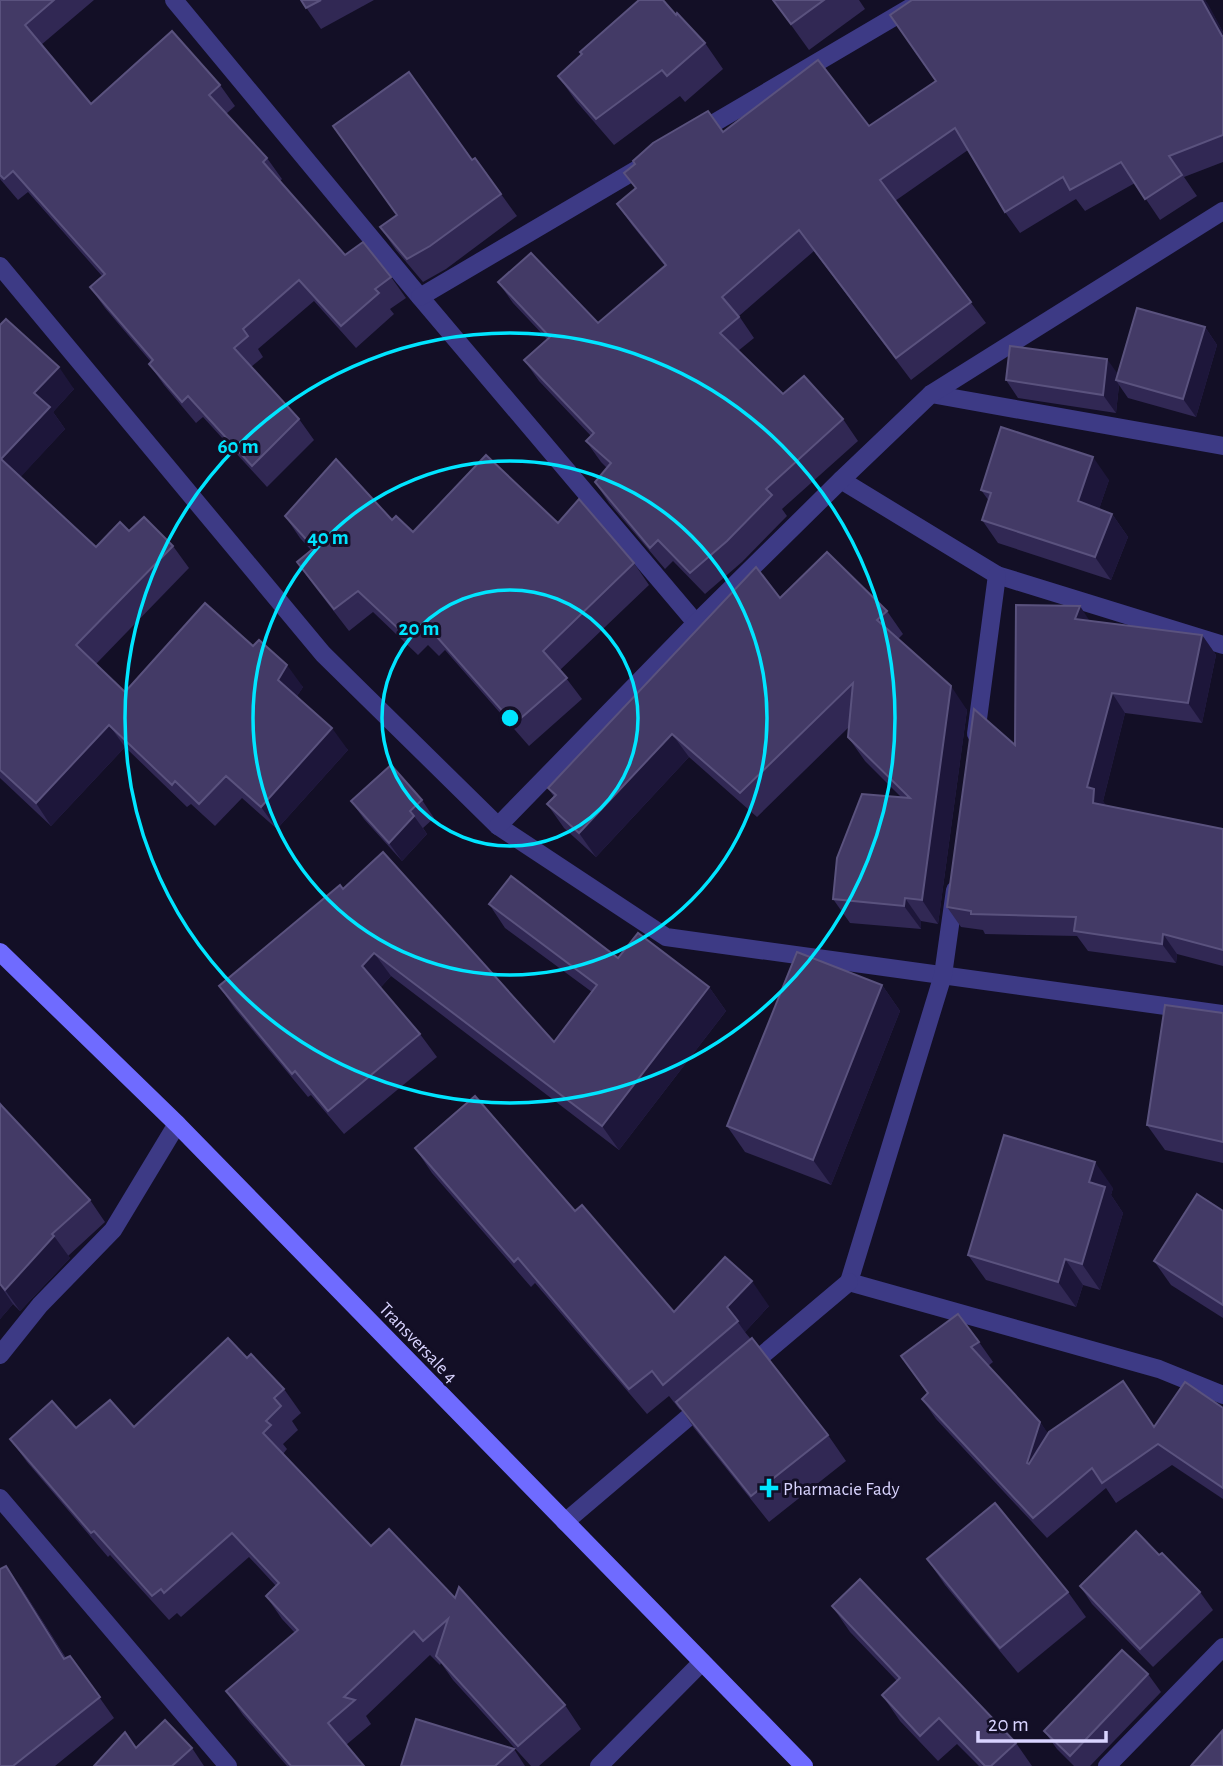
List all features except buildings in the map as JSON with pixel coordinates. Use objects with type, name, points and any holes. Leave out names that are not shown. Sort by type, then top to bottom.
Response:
[{"type":"main road","name":"Transversale 4","points":[[0,953],[177,1124],[804,1766]]},
{"type":"street","points":[[174,0],[420,297],[696,623]]},
{"type":"street","points":[[683,142],[923,0]]},
{"type":"street","points":[[420,297],[660,156]]},
{"type":"street","points":[[498,826],[696,623],[931,394],[1223,211]]},
{"type":"street","points":[[0,266],[323,654],[498,826],[666,937],[1223,1014]]},
{"type":"street","points":[[931,394],[1223,446]]},
{"type":"street","points":[[841,480],[997,575],[1223,645]]},
{"type":"street","points":[[973,755],[997,575]]},
{"type":"street","points":[[565,1522],[849,1282],[943,975],[956,879]]},
{"type":"street","points":[[0,1355],[40,1305],[113,1230],[177,1124]]},
{"type":"street","points":[[849,1282],[1159,1369],[1223,1395]]},
{"type":"street","points":[[0,1498],[228,1766]]},
{"type":"street","points":[[1107,1766],[1223,1647]]},
{"type":"street","points":[[599,1766],[702,1662]]},
{"type":"place","name":"Pharmacie Fady","points":[[769,1488]]}]
